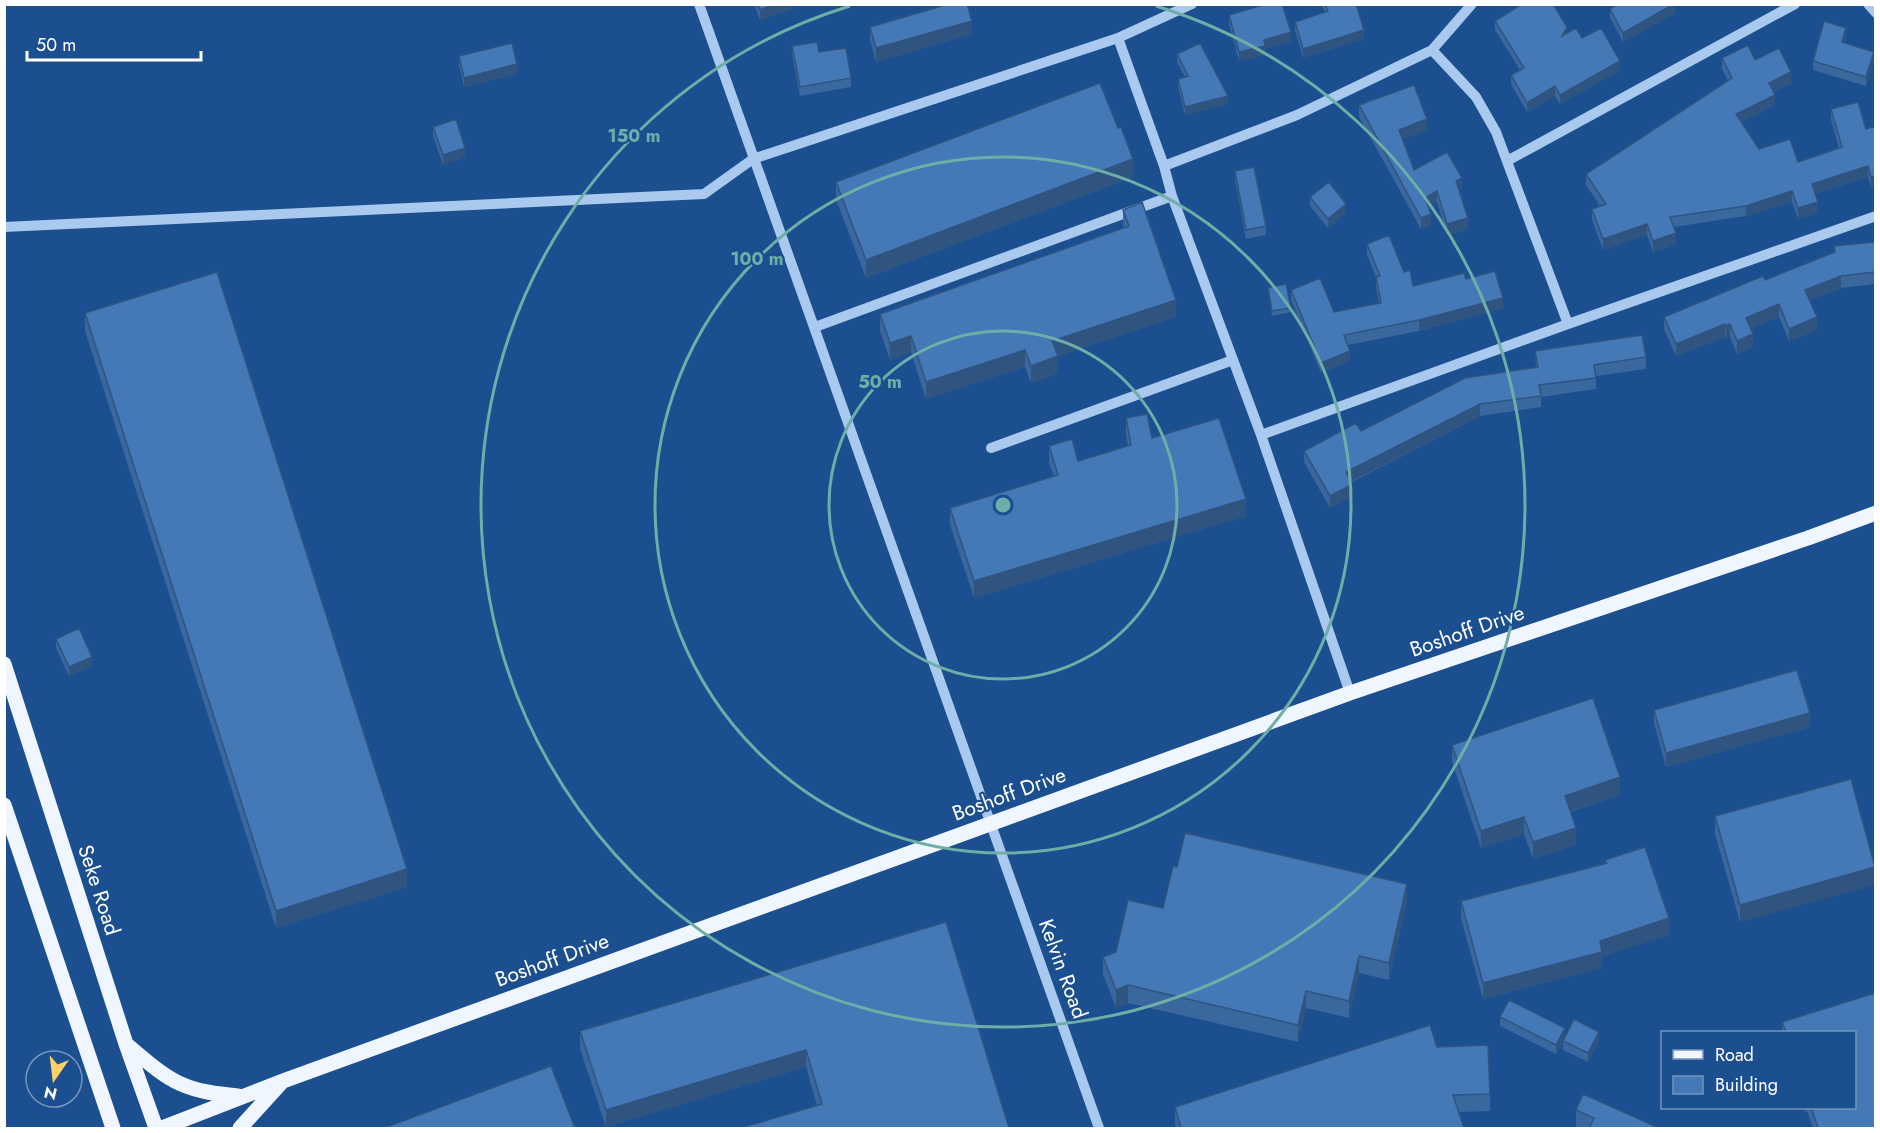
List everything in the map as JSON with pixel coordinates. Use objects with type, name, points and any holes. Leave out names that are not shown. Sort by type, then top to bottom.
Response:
[{"type":"main road","name":"Boshoff Drive","points":[[162,1128],[283,1080],[1350,693],[1808,538],[1875,513]]},
{"type":"main road","name":"Seke Road","points":[[4,664],[126,1044],[156,1128]]},
{"type":"main road","points":[[4,805],[113,1128]]},
{"type":"main road","points":[[126,1044],[180,1084],[208,1093],[241,1096]]},
{"type":"main road","points":[[240,1128],[283,1080]]},
{"type":"street","name":"Kelvin Road","points":[[699,4],[1099,1128]]},
{"type":"street","points":[[4,227],[704,194],[753,159],[1118,38],[1192,4]]},
{"type":"street","points":[[1164,166],[1297,115],[1432,50],[1473,4]]},
{"type":"street","points":[[1507,161],[1795,4]]},
{"type":"street","points":[[1868,4],[1875,13]]},
{"type":"street","points":[[1118,38],[1164,166],[1172,196],[1261,435],[1350,693]]},
{"type":"street","points":[[1432,50],[1476,97],[1496,132],[1568,324]]},
{"type":"street","points":[[815,327],[1172,196]]},
{"type":"street","points":[[1261,435],[1875,216]]},
{"type":"street","points":[[991,448],[1233,360]]},
{"type":"building","points":[[758,4],[775,4],[760,10]]},
{"type":"building","points":[[941,4],[967,4],[972,21],[876,48],[870,27],[942,6]]},
{"type":"building","points":[[1266,4],[1282,4],[1291,32],[1264,40],[1265,46],[1239,52],[1229,15]]},
{"type":"building","points":[[1325,4],[1356,4],[1364,30],[1303,49],[1295,22],[1328,11]]},
{"type":"building","points":[[1522,4],[1553,4],[1567,27],[1562,36],[1576,28],[1582,38],[1601,28],[1620,61],[1560,95],[1555,86],[1527,103],[1511,75],[1524,68],[1495,21]]},
{"type":"building","points":[[1618,4],[1674,4],[1623,33],[1610,9]]},
{"type":"building","points":[[1824,21],[1846,28],[1842,42],[1874,52],[1866,77],[1813,61]]},
{"type":"building","points":[[817,42],[819,52],[846,48],[851,78],[800,87],[792,46]]},
{"type":"building","points":[[512,43],[517,64],[464,78],[459,56]]},
{"type":"building","points":[[1200,43],[1228,96],[1185,107],[1178,79],[1188,76],[1177,54]]},
{"type":"building","points":[[1748,45],[1755,60],[1779,48],[1791,72],[1769,83],[1775,95],[1736,114],[1759,149],[1790,139],[1798,162],[1842,147],[1831,109],[1858,102],[1866,129],[1875,126],[1875,176],[1871,177],[1868,166],[1812,184],[1818,202],[1798,208],[1792,191],[1746,206],[1670,217],[1676,233],[1653,241],[1647,224],[1603,239],[1592,209],[1606,204],[1586,174],[1732,78],[1722,58]]},
{"type":"building","points":[[1100,83],[1133,159],[866,260],[836,182]]},
{"type":"building","points":[[1414,85],[1427,119],[1399,130],[1414,170],[1447,152],[1462,178],[1456,181],[1468,218],[1447,224],[1437,191],[1425,198],[1431,214],[1421,218],[1359,105]]},
{"type":"building","points":[[456,119],[465,148],[443,155],[433,127]]},
{"type":"building","points":[[1254,167],[1266,226],[1246,230],[1235,171]]},
{"type":"building","points":[[1329,182],[1346,204],[1328,219],[1310,197]]},
{"type":"building","points":[[1142,202],[1176,300],[1052,341],[1058,356],[1031,366],[1025,350],[926,382],[911,336],[890,343],[880,314],[1129,226],[1123,210]]},
{"type":"building","points":[[1389,235],[1404,272],[1410,270],[1413,286],[1464,273],[1466,279],[1495,271],[1503,298],[1419,320],[1344,335],[1350,351],[1321,363],[1291,290],[1320,278],[1334,312],[1381,303],[1376,277],[1380,276],[1367,244]]},
{"type":"building","points":[[1875,242],[1875,272],[1841,276],[1805,290],[1817,317],[1789,329],[1779,304],[1746,318],[1753,334],[1737,341],[1730,324],[1726,326],[1725,324],[1676,344],[1664,317],[1763,276],[1765,280],[1835,252],[1834,246]]},
{"type":"building","points":[[217,272],[407,869],[276,911],[85,313]]},
{"type":"building","points":[[1286,284],[1291,308],[1272,311],[1268,288]]},
{"type":"building","points":[[1642,335],[1646,357],[1594,365],[1596,378],[1539,385],[1541,396],[1480,404],[1346,472],[1353,484],[1330,496],[1304,451],[1356,423],[1361,431],[1465,378],[1538,367],[1535,351]]},
{"type":"building","points":[[1147,414],[1152,438],[1219,418],[1246,499],[974,581],[950,508],[1058,475],[1049,446],[1072,439],[1078,461],[1131,445],[1126,418]]},
{"type":"building","points":[[79,628],[92,657],[69,667],[56,639]]},
{"type":"building","points":[[1797,670],[1810,713],[1666,753],[1654,710]]},
{"type":"building","points":[[1593,698],[1620,777],[1565,796],[1576,828],[1533,842],[1524,817],[1481,831],[1452,745]]},
{"type":"building","points":[[1851,779],[1875,867],[1740,905],[1715,816]]},
{"type":"building","points":[[1185,833],[1407,884],[1389,963],[1359,956],[1349,1001],[1306,991],[1298,1025],[1128,985],[1116,990],[1103,957],[1116,952],[1128,900],[1163,908],[1173,866],[1177,867]]},
{"type":"building","points":[[1645,847],[1669,918],[1600,941],[1602,952],[1483,983],[1461,901],[1607,863],[1605,860]]},
{"type":"building","points":[[946,922],[1009,1128],[741,1128],[822,1104],[806,1050],[606,1110],[580,1031]]},
{"type":"building","points":[[1875,993],[1875,1128],[1818,1128],[1812,1109],[1856,1109],[1856,1031],[1786,1031],[1782,1022]]},
{"type":"building","points":[[1509,1000],[1565,1028],[1556,1045],[1500,1017]]},
{"type":"building","points":[[1574,1019],[1599,1032],[1588,1053],[1563,1041]]},
{"type":"building","points":[[1430,1025],[1437,1047],[1488,1045],[1490,1094],[1453,1095],[1464,1128],[1181,1128],[1175,1107]]},
{"type":"building","points":[[551,1066],[575,1128],[384,1128]]},
{"type":"building","points":[[1583,1094],[1659,1128],[1589,1128],[1594,1118],[1576,1110]]}]
